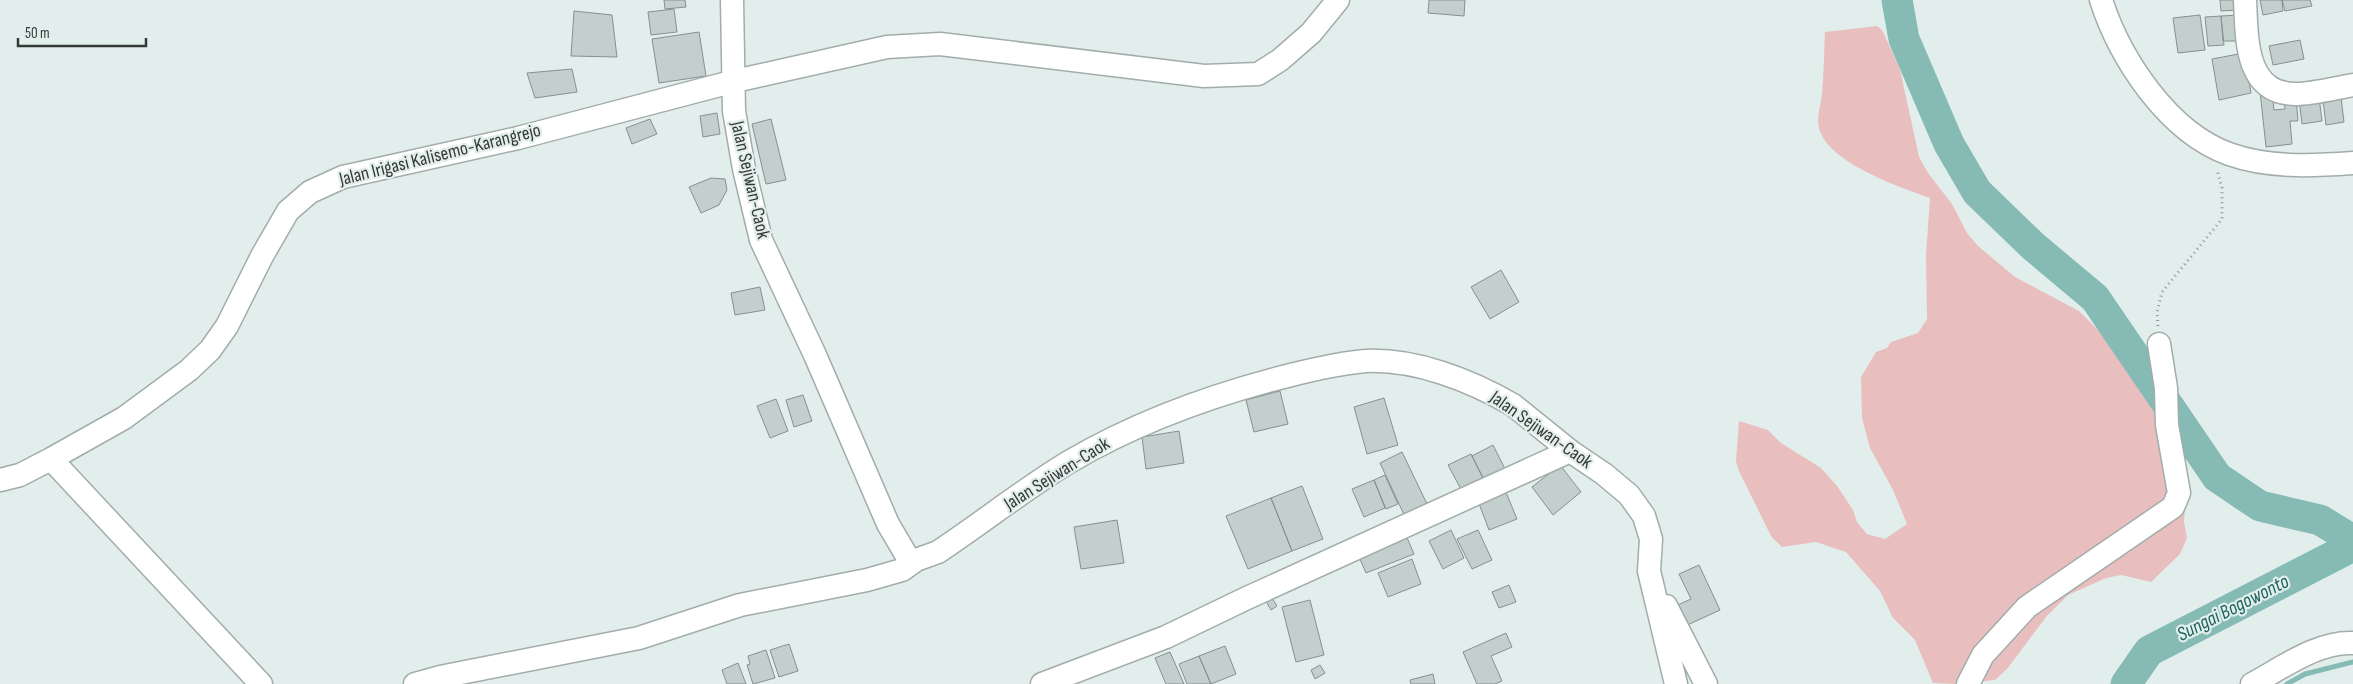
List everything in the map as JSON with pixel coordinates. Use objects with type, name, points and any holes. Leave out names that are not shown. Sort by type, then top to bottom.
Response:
[{"type":"street","name":"Jalan Sejiwan-Caok","points":[[732,0],[734,112],[744,169],[761,240],[815,354],[888,524],[908,558],[916,560],[938,552],[1069,462],[1116,438],[1166,416],[1241,388],[1325,367],[1366,362],[1401,364],[1435,371],[1494,394],[1513,405],[1629,495],[1644,516],[1651,539],[1649,571]]},
{"type":"street","name":"Jalan Irigasi Kalisemo-Karangrejo","points":[[0,480],[20,475],[51,459],[138,408],[178,379],[210,350],[235,313],[288,211],[310,192],[344,177],[501,142],[734,72],[887,47],[940,44],[1204,76],[1258,74],[1280,60],[1311,32],[1338,0]]},
{"type":"street","points":[[2101,0],[2116,37],[2160,104],[2177,121],[2212,147],[2230,154],[2274,164],[2353,163]]},
{"type":"street","points":[[2245,0],[2248,48],[2253,64],[2265,83],[2282,92],[2297,94],[2353,85]]},
{"type":"street","points":[[1968,684],[1983,655],[2027,607],[2173,507],[2180,493],[2166,425],[2166,388],[2159,344]]},
{"type":"street","points":[[1042,684],[1166,638],[1247,598],[1570,451]]},
{"type":"street","points":[[51,459],[261,684]]},
{"type":"street","points":[[415,684],[440,677],[639,638],[740,606],[867,580],[902,570],[916,560]]},
{"type":"street","points":[[1649,571],[1676,684]]},
{"type":"street","points":[[1649,571],[1706,684]]},
{"type":"street","points":[[2252,684],[2314,651],[2340,642],[2353,643]]},
{"type":"path","points":[[2159,344],[2156,312],[2162,292],[2222,219],[2222,188],[2212,147]]},
{"type":"shaded area","points":[[1877,26],[1882,30],[1900,69],[1919,157],[1928,173],[1952,204],[1967,233],[1978,246],[2015,277],[2079,311],[2099,331],[2141,385],[2186,481],[2184,522],[2187,538],[2180,554],[2151,582],[2121,575],[2106,578],[2068,595],[2046,617],[2007,669],[1995,680],[1955,684],[1933,683],[1915,640],[1893,618],[1880,591],[1846,552],[1816,542],[1782,547],[1771,536],[1738,469],[1736,461],[1739,421],[1768,430],[1781,443],[1821,468],[1837,486],[1853,510],[1857,522],[1867,534],[1885,539],[1907,524],[1893,490],[1870,448],[1862,418],[1861,377],[1876,352],[1887,348],[1891,342],[1918,333],[1927,319],[1926,255],[1930,198],[1883,180],[1849,162],[1835,152],[1825,140],[1818,124],[1823,86],[1825,32]]},
{"type":"building","points":[[664,0],[685,0],[686,7],[665,9]]},
{"type":"building","points":[[1429,0],[1465,0],[1464,16],[1428,13]]},
{"type":"building","points":[[2220,0],[2237,0],[2238,10],[2221,11]]},
{"type":"building","points":[[2260,0],[2282,0],[2283,11],[2263,15]]},
{"type":"building","points":[[2282,0],[2310,0],[2312,6],[2285,11]]},
{"type":"building","points":[[674,9],[677,32],[651,35],[648,12]]},
{"type":"building","points":[[574,11],[612,15],[617,57],[571,56]]},
{"type":"building","points":[[2200,15],[2205,50],[2178,53],[2173,18]]},
{"type":"building","points":[[2240,15],[2241,41],[2223,41],[2221,16]]},
{"type":"building","points":[[2221,16],[2224,45],[2208,46],[2205,17]]},
{"type":"building","points":[[699,32],[706,76],[659,83],[652,39]]},
{"type":"building","points":[[2300,40],[2304,59],[2273,65],[2269,46]]},
{"type":"building","points":[[2244,53],[2251,93],[2219,100],[2212,59]]},
{"type":"building","points":[[572,69],[577,92],[535,98],[527,73]]},
{"type":"building","points":[[2272,90],[2274,110],[2285,109],[2284,98],[2296,97],[2298,121],[2290,121],[2292,144],[2266,147],[2260,91]]},
{"type":"building","points":[[2319,97],[2322,121],[2302,124],[2299,99]]},
{"type":"building","points":[[2341,97],[2344,122],[2326,125],[2323,100]]},
{"type":"building","points":[[717,113],[720,134],[703,137],[700,116]]},
{"type":"building","points":[[650,119],[657,134],[632,144],[626,128]]},
{"type":"building","points":[[771,119],[786,180],[766,184],[752,124]]},
{"type":"building","points":[[711,178],[725,179],[727,190],[719,205],[701,213],[689,187]]},
{"type":"building","points":[[1501,270],[1519,302],[1490,319],[1471,287]]},
{"type":"building","points":[[760,287],[765,310],[735,315],[731,293]]},
{"type":"building","points":[[1280,391],[1288,424],[1254,432],[1246,400]]},
{"type":"building","points":[[803,395],[812,421],[794,427],[786,400]]},
{"type":"building","points":[[1384,398],[1398,445],[1367,454],[1354,407]]},
{"type":"building","points":[[776,399],[788,431],[770,438],[757,406]]},
{"type":"building","points":[[1179,431],[1184,463],[1146,469],[1142,437]]},
{"type":"building","points":[[1493,445],[1507,473],[1486,484],[1472,456]]},
{"type":"building","points":[[1402,452],[1429,508],[1406,519],[1380,463]]},
{"type":"building","points":[[1471,454],[1486,484],[1464,495],[1448,465]]},
{"type":"building","points":[[1560,465],[1581,492],[1553,515],[1532,487]]},
{"type":"building","points":[[1385,475],[1398,504],[1386,509],[1374,480]]},
{"type":"building","points":[[1374,480],[1385,508],[1364,517],[1352,489]]},
{"type":"building","points":[[1302,486],[1323,539],[1292,551],[1271,498]]},
{"type":"building","points":[[1505,490],[1517,519],[1489,530],[1478,501]]},
{"type":"building","points":[[1271,498],[1292,551],[1248,569],[1226,516]]},
{"type":"building","points":[[1117,520],[1124,563],[1081,569],[1074,527]]},
{"type":"building","points":[[1451,530],[1464,558],[1443,569],[1429,541]]},
{"type":"building","points":[[1478,530],[1492,560],[1472,569],[1457,539]]},
{"type":"building","points":[[1405,533],[1414,554],[1366,573],[1357,552]]},
{"type":"building","points":[[1412,559],[1421,584],[1388,597],[1378,573]]},
{"type":"building","points":[[1699,565],[1720,610],[1681,628],[1671,608],[1691,599],[1679,574]]},
{"type":"building","points":[[1509,585],[1516,602],[1499,608],[1492,592]]},
{"type":"building","points":[[1269,593],[1277,606],[1271,610],[1263,596]]},
{"type":"building","points":[[1310,600],[1324,655],[1296,662],[1282,607]]},
{"type":"building","points":[[1506,633],[1512,647],[1491,656],[1502,681],[1495,684],[1477,684],[1463,652]]},
{"type":"building","points":[[789,644],[798,671],[779,677],[770,650]]},
{"type":"building","points":[[1225,646],[1236,674],[1211,684],[1199,656]]},
{"type":"building","points":[[766,650],[775,678],[753,684],[747,665],[750,664],[748,656]]},
{"type":"building","points":[[1170,652],[1184,684],[1166,684],[1155,658]]},
{"type":"building","points":[[1199,656],[1211,684],[1187,684],[1179,664]]},
{"type":"building","points":[[738,663],[746,684],[727,684],[722,670]]},
{"type":"building","points":[[1320,665],[1325,673],[1315,679],[1311,670]]},
{"type":"building","points":[[1433,674],[1435,684],[1411,684],[1410,680]]},
{"type":"waterway","points":[[1897,0],[1904,39],[1949,144],[1977,192],[2033,246],[2095,298],[2217,477],[2260,506],[2320,520],[2353,540]]},
{"type":"waterway","name":"Sungai Bogowonto","points":[[2126,684],[2149,651],[2353,546]]},
{"type":"waterway","points":[[2287,684],[2305,674],[2353,662]]}]
